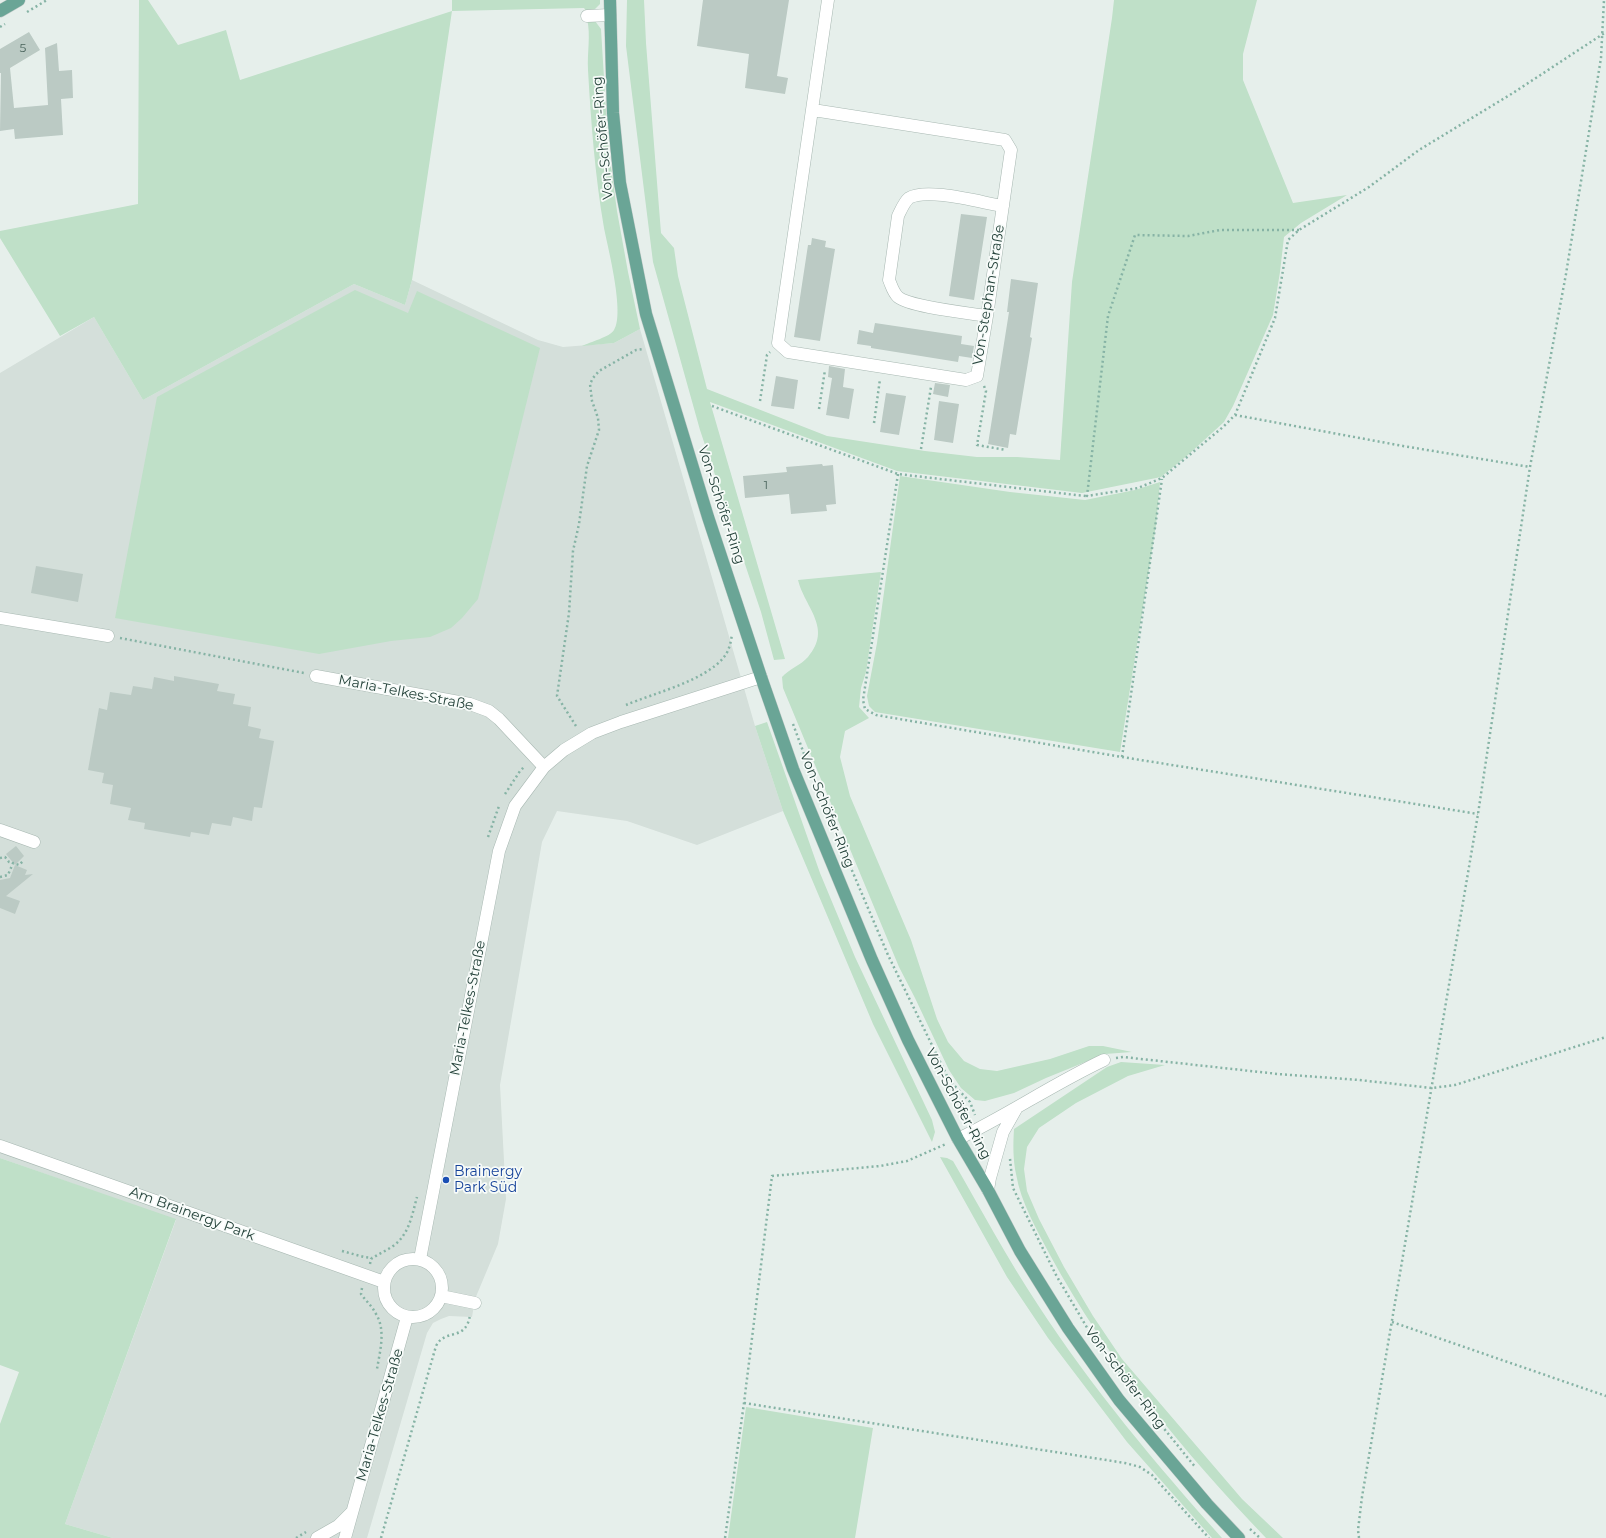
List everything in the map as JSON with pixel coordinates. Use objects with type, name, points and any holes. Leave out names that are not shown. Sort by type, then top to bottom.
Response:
[{"type":"main road","points":[[0,11],[19,0]]},
{"type":"main road","name":"Von-Schöfer-Ring","points":[[610,0],[613,113],[620,183],[646,314],[655,347],[708,517],[761,677],[794,769],[872,960],[908,1040],[958,1139],[988,1190],[1020,1251],[1068,1328],[1119,1400],[1207,1504],[1239,1538]]},
{"type":"street","points":[[778,343],[828,0]]},
{"type":"street","points":[[587,16],[610,15]]},
{"type":"street","name":"Von-Stephan-Straße","points":[[778,343],[788,352],[966,380],[977,376],[987,316],[1011,150],[1005,140],[813,110]]},
{"type":"street","points":[[987,316],[911,304],[899,298],[893,290],[889,280],[898,216],[902,207],[910,198],[924,194],[941,194],[1003,206]]},
{"type":"street","points":[[0,618],[108,636]]},
{"type":"street","name":"Maria-Telkes-Straße","points":[[316,676],[470,704],[488,712],[499,720],[544,767]]},
{"type":"street","name":"Maria-Telkes-Straße","points":[[420,1259],[499,851],[516,806],[544,767],[564,750],[592,733],[761,677]]},
{"type":"street","points":[[0,830],[34,842]]},
{"type":"street","points":[[958,1139],[980,1129],[1073,1075],[1104,1060]]},
{"type":"street","points":[[988,1190],[1003,1132],[1016,1108]]},
{"type":"street","name":"Am Brainergy Park","points":[[0,1146],[384,1282]]},
{"type":"street","points":[[410,1259],[420,1259],[430,1264],[438,1273],[442,1284],[441,1296],[438,1304],[432,1311],[416,1318],[408,1317],[399,1314],[389,1304],[383,1292],[384,1282],[387,1273],[397,1263],[410,1259]]},
{"type":"street","points":[[441,1296],[474,1303]]},
{"type":"street","name":"Maria-Telkes-Straße","points":[[345,1538],[408,1317]]},
{"type":"street","name":"Maria-Telkes-Straße","points":[[318,1538],[338,1526],[352,1512]]},
{"type":"path","points":[[1359,1538],[1358,1530],[1362,1497],[1478,814],[1530,467],[1566,274],[1601,58],[1604,32],[1604,0]]},
{"type":"path","points":[[712,406],[898,474],[1076,496],[1087,496],[1138,488],[1162,478],[1223,427],[1235,415],[1275,318],[1288,240],[1300,230],[1369,187],[1419,150],[1513,93],[1604,32]]},
{"type":"path","points":[[1087,496],[1108,316],[1135,235],[1188,236],[1220,230],[1300,230]]},
{"type":"path","points":[[760,401],[767,355],[778,343]]},
{"type":"path","points":[[576,726],[557,696],[569,613],[573,551],[579,524],[587,466],[599,430],[598,418],[592,401],[590,384],[593,378],[607,365],[636,350],[655,347]]},
{"type":"path","points":[[819,409],[827,358]]},
{"type":"path","points":[[874,423],[882,367]]},
{"type":"path","points":[[921,449],[933,375]]},
{"type":"path","points":[[977,376],[986,390],[977,445],[1006,450]]},
{"type":"path","points":[[1235,415],[1403,446],[1530,467]]},
{"type":"path","points":[[898,474],[864,700],[865,709],[876,715],[1122,757],[1478,814]]},
{"type":"path","points":[[1122,757],[1162,478]]},
{"type":"path","points":[[108,636],[316,676]]},
{"type":"path","points":[[793,724],[818,790]]},
{"type":"path","points":[[839,840],[888,955],[949,1080],[970,1102],[980,1129]]},
{"type":"path","points":[[0,858],[5,857],[9,862],[19,865],[24,860]]},
{"type":"path","points":[[0,877],[8,875],[13,863]]},
{"type":"path","points":[[1104,1060],[1123,1057],[1278,1074],[1359,1080],[1432,1088],[1454,1085],[1606,1037]]},
{"type":"path","points":[[725,1538],[744,1403],[772,1176],[880,1166],[907,1161],[958,1139]]},
{"type":"path","points":[[998,1148],[1009,1151],[1013,1188],[1056,1275],[1090,1331],[1131,1388],[1201,1474]]},
{"type":"path","points":[[381,1538],[436,1346],[443,1338],[460,1333],[464,1330],[469,1322],[474,1303]]},
{"type":"path","points":[[1392,1322],[1606,1396]]},
{"type":"path","points":[[744,1403],[1125,1463],[1140,1467],[1152,1475],[1209,1538]]},
{"type":"path","points":[[1250,1528],[1260,1538]]},
{"type":"shaded area","points":[[412,280],[538,340],[563,347],[614,343],[640,329],[755,726],[783,811],[697,845],[627,821],[557,811],[542,842],[500,1085],[506,1199],[498,1244],[475,1299],[472,1317],[449,1316],[433,1323],[427,1333],[367,1538],[113,1538],[65,1524],[176,1220],[0,1158],[0,373],[94,317],[143,400],[354,284],[405,305]]},
{"type":"green space","points":[[139,0],[148,0],[178,45],[226,30],[240,80],[452,11],[412,280],[405,305],[354,284],[143,400],[94,317],[60,336],[0,238],[0,231],[138,204]]},
{"type":"green space","points":[[452,0],[600,0],[600,4],[594,10],[586,11],[584,8],[452,11]]},
{"type":"green space","points":[[627,0],[644,0],[661,233],[674,248],[678,276],[707,389],[827,436],[925,451],[977,457],[1017,457],[1060,460],[1072,282],[1114,0],[1257,0],[1243,54],[1243,80],[1293,203],[1347,195],[1301,223],[1284,237],[1273,315],[1233,406],[1224,422],[1161,477],[1082,493],[897,471],[710,402],[785,659],[774,660],[761,612],[700,430],[653,262],[626,46]]},
{"type":"green space","points":[[587,19],[595,21],[601,29],[608,144],[617,211],[640,329],[614,343],[582,346],[612,333],[617,322],[618,310],[615,280],[604,228],[596,169],[588,70],[589,31]]},
{"type":"green space","points":[[355,290],[408,313],[417,291],[540,348],[478,599],[462,618],[451,628],[430,637],[391,641],[319,654],[115,618],[157,397]]},
{"type":"green space","points":[[900,476],[1010,492],[1085,500],[1135,490],[1160,482],[1156,525],[1120,752],[875,712],[869,706],[867,696],[877,643]]},
{"type":"green space","points":[[881,572],[866,672],[861,688],[859,707],[869,718],[845,731],[840,757],[850,796],[911,940],[937,1019],[948,1042],[964,1061],[980,1069],[997,1071],[1050,1059],[1089,1046],[1103,1046],[1132,1052],[1105,1054],[1014,1093],[985,1101],[975,1100],[961,1088],[949,1070],[899,967],[783,688],[782,677],[808,657],[815,647],[818,637],[818,627],[815,618],[801,590],[798,580]]},
{"type":"green space","points":[[767,722],[820,873],[855,957],[932,1120],[935,1132],[932,1142],[873,1024],[783,811],[755,726]]},
{"type":"green space","points":[[1121,1062],[1165,1065],[1128,1076],[1076,1103],[1039,1128],[1027,1147],[1024,1169],[1027,1191],[1039,1219],[1064,1267],[1093,1316],[1122,1359],[1242,1499],[1283,1538],[1266,1538],[1206,1472],[1149,1404],[1096,1331],[1072,1294],[1030,1216],[1018,1185],[1014,1163],[1014,1129],[1107,1067]]},
{"type":"green space","points":[[940,1157],[953,1161],[1027,1287],[1080,1366],[1149,1454],[1222,1538],[1212,1538],[1127,1442],[1048,1338],[1007,1277]]},
{"type":"green space","points":[[0,1158],[176,1219],[65,1524],[113,1538],[0,1538],[0,1424],[19,1372],[0,1365]]},
{"type":"green space","points":[[746,1407],[873,1428],[855,1538],[728,1538]]},
{"type":"building","points":[[703,0],[789,0],[777,76],[788,78],[785,94],[745,88],[749,54],[697,46]]},
{"type":"building","points":[[29,32],[40,50],[10,68],[14,108],[48,105],[45,48],[57,43],[59,71],[72,70],[73,98],[61,99],[63,135],[15,139],[14,129],[0,131],[0,49]]},
{"type":"building","points":[[961,214],[987,217],[974,300],[949,296]]},
{"type":"building","points":[[812,238],[826,241],[825,247],[835,249],[820,341],[794,337],[808,245],[811,245]]},
{"type":"building","points":[[1011,279],[1038,283],[1030,337],[1032,338],[1016,435],[1010,434],[1008,448],[988,444],[1009,312],[1007,312]]},
{"type":"building","points":[[875,323],[962,336],[961,344],[974,346],[972,358],[959,356],[958,362],[871,348],[871,346],[857,344],[859,330],[873,333]]},
{"type":"building","points":[[829,366],[845,369],[843,387],[854,389],[849,419],[826,415],[832,378],[828,377]]},
{"type":"building","points":[[776,376],[798,380],[794,409],[771,406]]},
{"type":"building","points":[[935,383],[950,385],[948,397],[933,394]]},
{"type":"building","points":[[886,393],[906,396],[899,435],[880,432]]},
{"type":"building","points":[[939,401],[959,404],[953,443],[934,440]]},
{"type":"building","points":[[822,464],[823,466],[833,465],[836,504],[826,505],[827,511],[791,514],[789,494],[745,498],[743,476],[787,472],[786,467]]},
{"type":"building","points":[[36,566],[83,574],[78,602],[31,593]]},
{"type":"building","points":[[174,676],[219,684],[217,691],[235,694],[233,704],[251,707],[248,726],[261,729],[259,738],[274,741],[262,808],[254,807],[252,821],[233,817],[231,826],[212,823],[209,835],[191,832],[190,837],[144,829],[145,823],[128,820],[131,808],[110,804],[113,785],[102,783],[104,773],[88,770],[99,708],[107,710],[110,692],[131,695],[133,686],[152,689],[154,677],[174,681]]},
{"type":"building","points":[[16,846],[24,856],[15,865],[6,854]]},
{"type":"building","points":[[15,865],[27,870],[25,875],[33,874],[6,896],[20,901],[15,914],[0,908],[0,880],[10,878]]},
{"type":"place","name":"Brainergy Park Süd","points":[[446,1180]]}]
